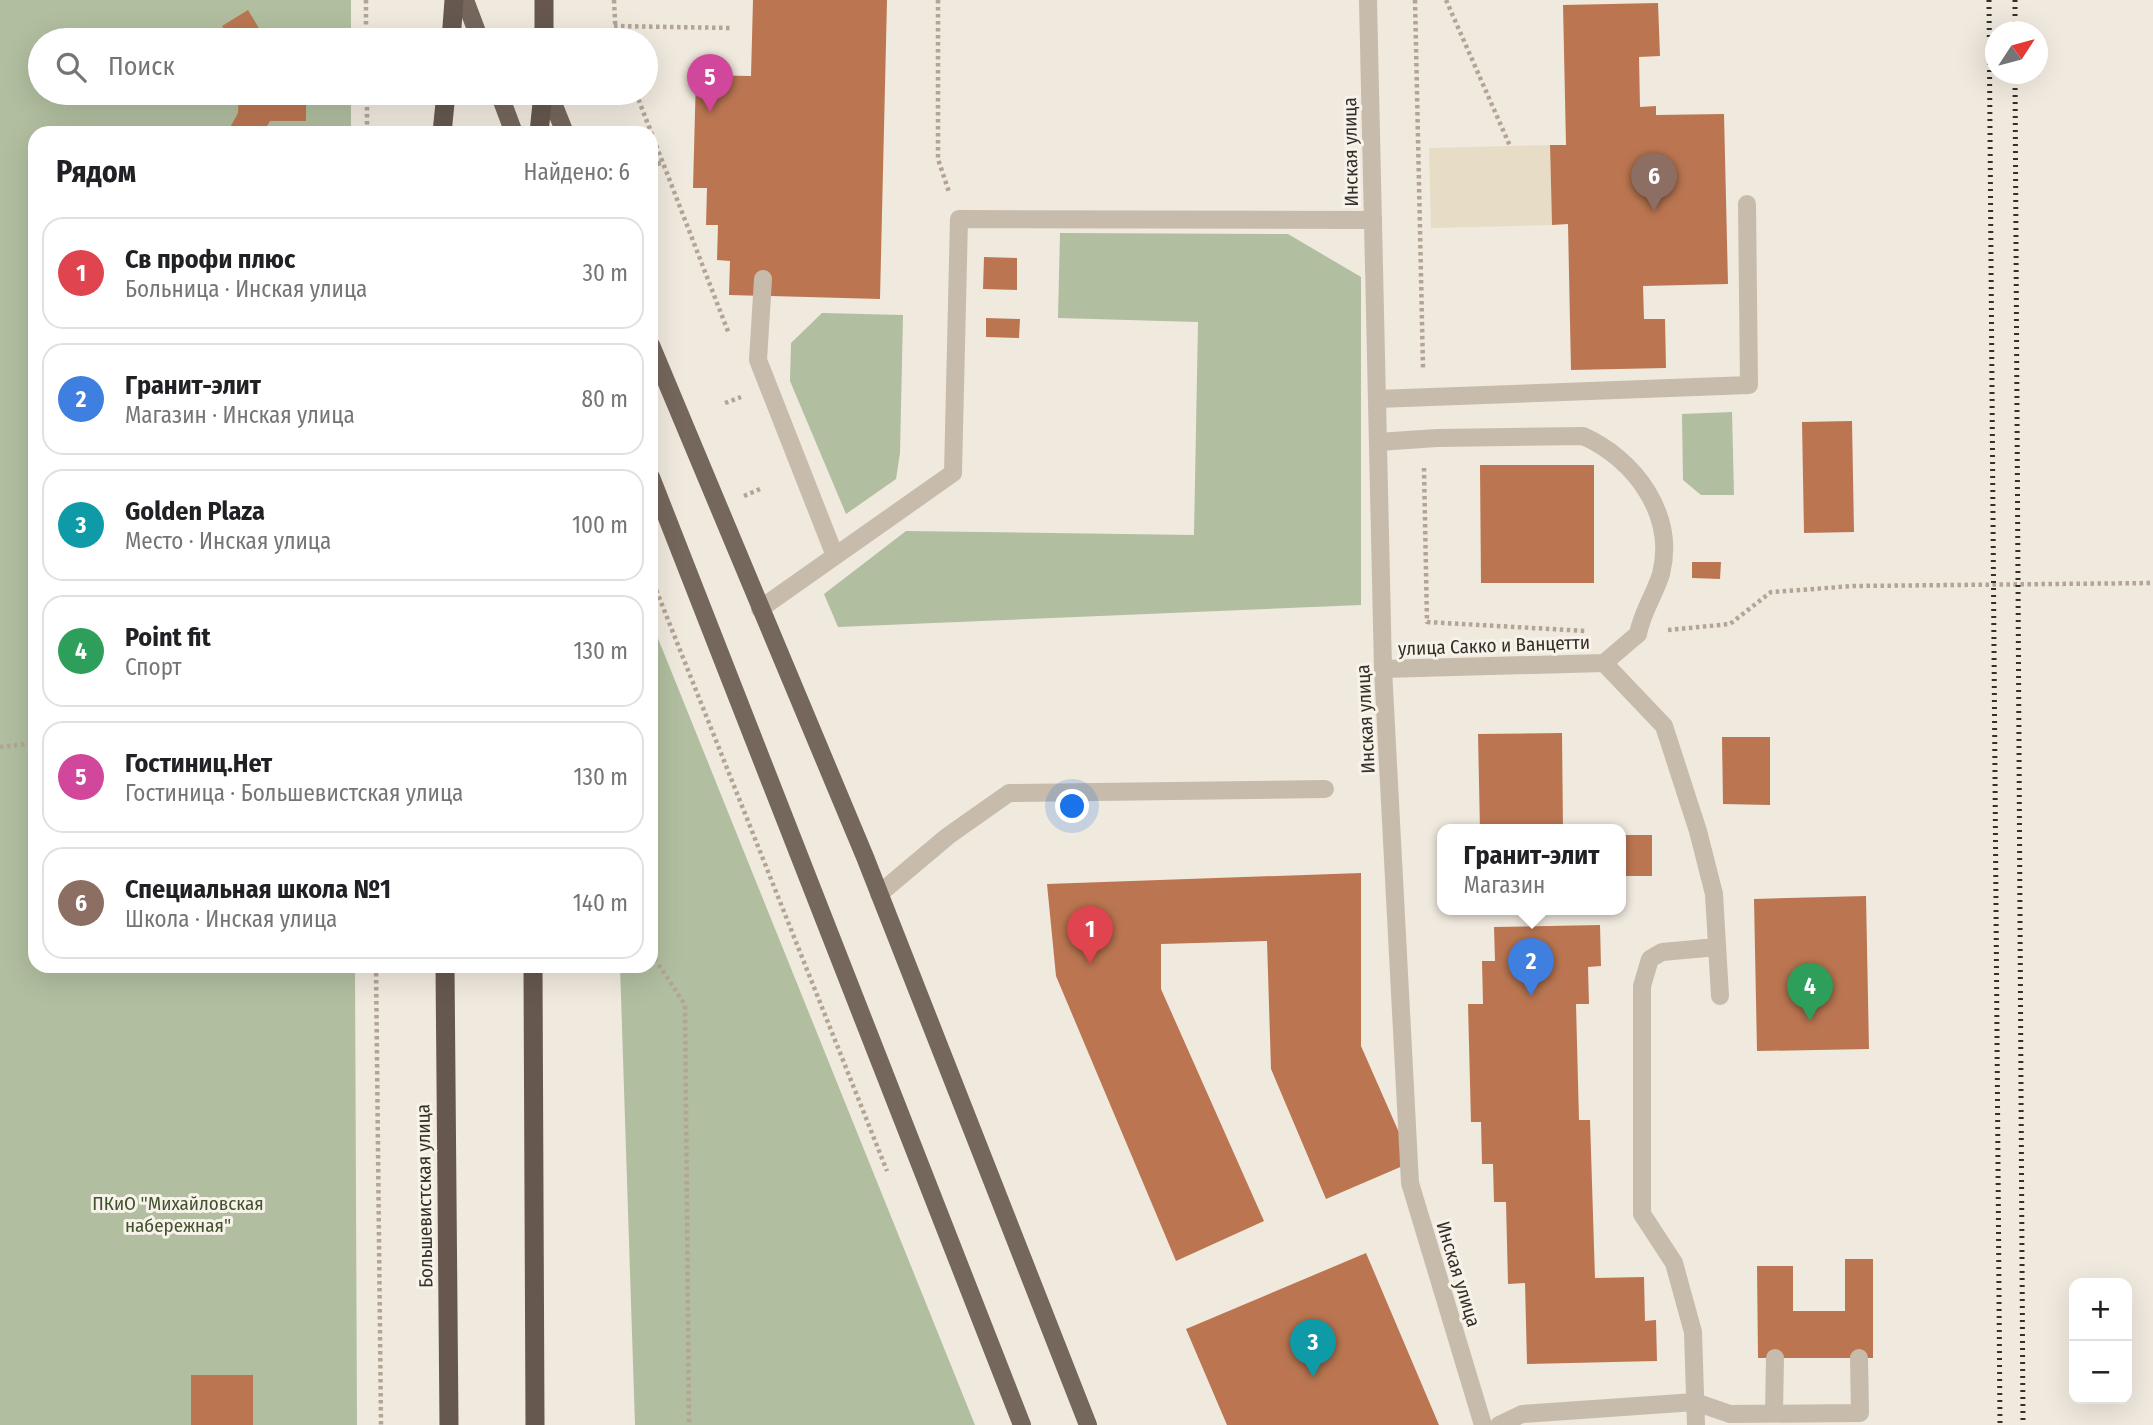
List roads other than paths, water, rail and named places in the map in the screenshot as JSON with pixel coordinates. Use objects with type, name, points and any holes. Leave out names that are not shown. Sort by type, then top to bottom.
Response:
[{"type":"highway","points":[[452,28],[454,0]]},
{"type":"highway","points":[[544,0],[544,28]]},
{"type":"highway","points":[[443,126],[445,105]]},
{"type":"highway","points":[[541,126],[542,105]]},
{"type":"highway","name":"Большевистская улица","points":[[445,973],[449,1425]]},
{"type":"highway","points":[[533,973],[535,1425]]},
{"type":"main road","points":[[465,0],[476,28]]},
{"type":"main road","points":[[504,105],[511,126]]},
{"type":"main road","points":[[554,105],[562,126]]},
{"type":"main road","points":[[658,362],[879,894],[1088,1425]]},
{"type":"main road","points":[[658,494],[1022,1425]]},
{"type":"main road","points":[[658,515],[671,527]]},
{"type":"street","name":"Инская улица","points":[[1368,0],[1383,669],[1410,1183],[1483,1425]]},
{"type":"street","points":[[1377,399],[1749,385],[1747,204]]},
{"type":"street","points":[[760,609],[953,472],[959,219],[1373,220]]},
{"type":"street","points":[[763,279],[758,360],[835,556]]},
{"type":"street","name":"улица Сакко и Ванцетти","points":[[1378,442],[1437,438],[1583,436],[1604,445],[1626,464],[1654,502],[1664,531],[1661,574],[1643,612],[1637,634],[1604,663],[1383,669]]},
{"type":"street","points":[[1604,663],[1664,726],[1698,831],[1714,894],[1720,996]]},
{"type":"street","points":[[879,894],[947,836],[1009,793],[1325,789]]},
{"type":"street","points":[[1696,1425],[1693,1332],[1674,1263],[1642,1214],[1642,986],[1650,959],[1662,952],[1717,947]]},
{"type":"street","points":[[1774,1413],[1775,1358]]},
{"type":"street","points":[[1500,1425],[1522,1414],[1695,1402],[1730,1413],[1860,1413],[1859,1358]]},
{"type":"railway","points":[[1989,0],[2000,1425]]},
{"type":"railway","points":[[2015,0],[2015,21]]},
{"type":"railway","points":[[2015,84],[2023,1425]]},
{"type":"place","name":"Гостиниц.Нет","points":[[710,112]]},
{"type":"place","name":"Специальная школа №1","points":[[1654,211]]},
{"type":"place","name":"Св профи плюс","points":[[1090,964]]},
{"type":"place","name":"Гранит-элит","points":[[1531,996]]},
{"type":"place","name":"Point fit","points":[[1810,1021]]},
{"type":"place","name":"Golden Plaza","points":[[1313,1377]]},
{"type":"park label","name":"ПКиО \"Михайловская набережная\"","points":[[178,1214]]}]
